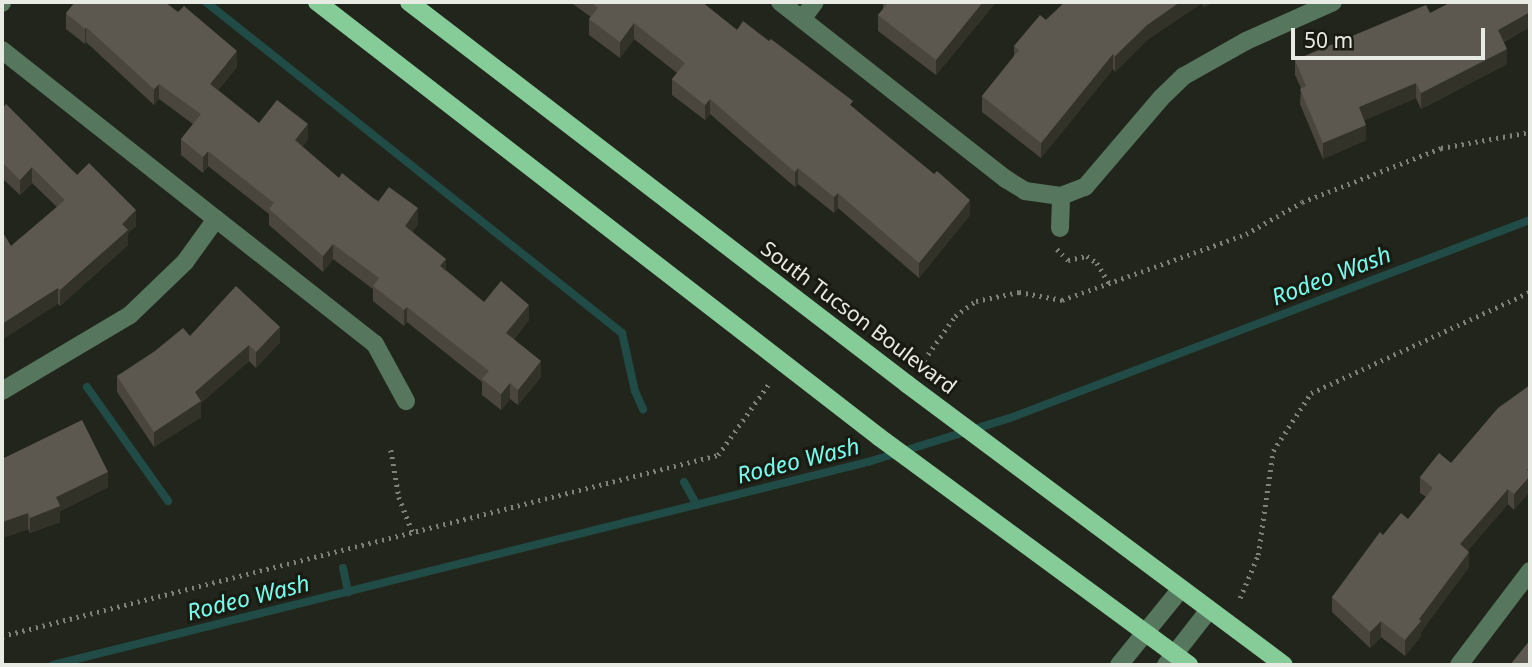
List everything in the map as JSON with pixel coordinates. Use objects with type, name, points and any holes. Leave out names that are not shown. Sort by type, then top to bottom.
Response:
[{"type":"main road","points":[[317,2],[879,437],[1145,634],[1170,660],[1189,665]]},
{"type":"main road","name":"South Tucson Boulevard","points":[[409,2],[907,384],[1284,665]]},
{"type":"street","points":[[780,2],[1006,179],[1025,191],[1061,196],[1085,187],[1145,116],[1184,76],[1246,41],[1333,2]]},
{"type":"street","points":[[802,19],[815,2]]},
{"type":"street","points":[[2,50],[375,345],[406,401]]},
{"type":"street","points":[[1060,228],[1061,196]]},
{"type":"street","points":[[2,391],[130,315],[185,262],[216,219]]},
{"type":"street","points":[[1459,665],[1529,574]]},
{"type":"street","points":[[1119,665],[1180,590]]},
{"type":"street","points":[[1170,660],[1209,610]]},
{"type":"path","points":[[919,367],[955,316],[976,301],[1019,292],[1062,300],[1245,234],[1302,202],[1441,148],[1530,132]]},
{"type":"path","points":[[1060,228],[1057,248],[1068,260],[1087,256],[1097,263],[1109,283]]},
{"type":"path","points":[[1240,598],[1258,555],[1273,451],[1311,393],[1530,292]]},
{"type":"path","points":[[2,636],[718,455],[768,385]]},
{"type":"path","points":[[391,450],[399,497],[413,533]]},
{"type":"building","points":[[75,2],[165,2],[178,12],[184,6],[237,51],[210,84],[259,123],[277,100],[308,124],[295,140],[339,178],[342,173],[378,202],[389,187],[418,208],[405,226],[446,259],[440,266],[484,302],[501,281],[529,305],[506,333],[541,361],[518,390],[510,383],[501,394],[482,379],[489,371],[407,307],[404,310],[373,286],[379,278],[333,244],[323,256],[269,209],[274,203],[208,151],[203,157],[181,139],[201,114],[159,84],[154,89],[86,27],[85,29],[66,13]]},
{"type":"building","points":[[591,2],[702,2],[737,30],[743,21],[853,101],[850,105],[934,174],[937,171],[970,200],[919,263],[838,193],[834,197],[798,168],[795,172],[710,99],[705,105],[672,79],[685,63],[634,23],[620,42],[589,19],[598,8]]},
{"type":"building","points":[[887,2],[983,2],[936,60],[878,15]]},
{"type":"building","points":[[1065,2],[1180,2],[1147,25],[1115,56],[1113,54],[1041,143],[982,96],[1019,50],[1014,46],[1040,15],[1046,20]]},
{"type":"building","points":[[1451,2],[1530,2],[1530,12],[1498,30],[1507,49],[1421,93],[1416,83],[1359,107],[1366,125],[1323,143],[1300,89],[1306,86],[1295,60],[1426,5],[1430,13]]},
{"type":"building","points":[[6,104],[77,175],[89,163],[136,210],[122,224],[128,230],[60,290],[58,288],[2,324],[2,231],[11,246],[65,200],[32,167],[20,180],[3,163],[2,165],[2,109]]},
{"type":"building","points":[[236,286],[280,327],[256,352],[249,345],[195,392],[201,401],[154,432],[117,376],[155,351],[183,328],[190,336]]},
{"type":"building","points":[[1530,385],[1530,467],[1527,470],[1530,476],[1514,494],[1508,489],[1460,544],[1469,552],[1405,640],[1381,621],[1370,632],[1332,597],[1380,532],[1383,535],[1401,513],[1408,519],[1433,488],[1420,477],[1439,453],[1451,463],[1498,408]]},
{"type":"building","points":[[82,420],[108,472],[56,497],[60,506],[30,518],[28,513],[2,522],[2,459]]},
{"type":"building","points":[[1530,640],[1530,665],[1510,665]]},
{"type":"waterway","points":[[206,2],[622,333],[635,391],[643,409]]},
{"type":"waterway","name":"Rodeo Wash","points":[[53,665],[868,462],[1010,418],[1530,220]]},
{"type":"waterway","points":[[87,387],[168,501]]},
{"type":"waterway","points":[[684,482],[697,505]]},
{"type":"waterway","points":[[343,568],[348,592]]}]
